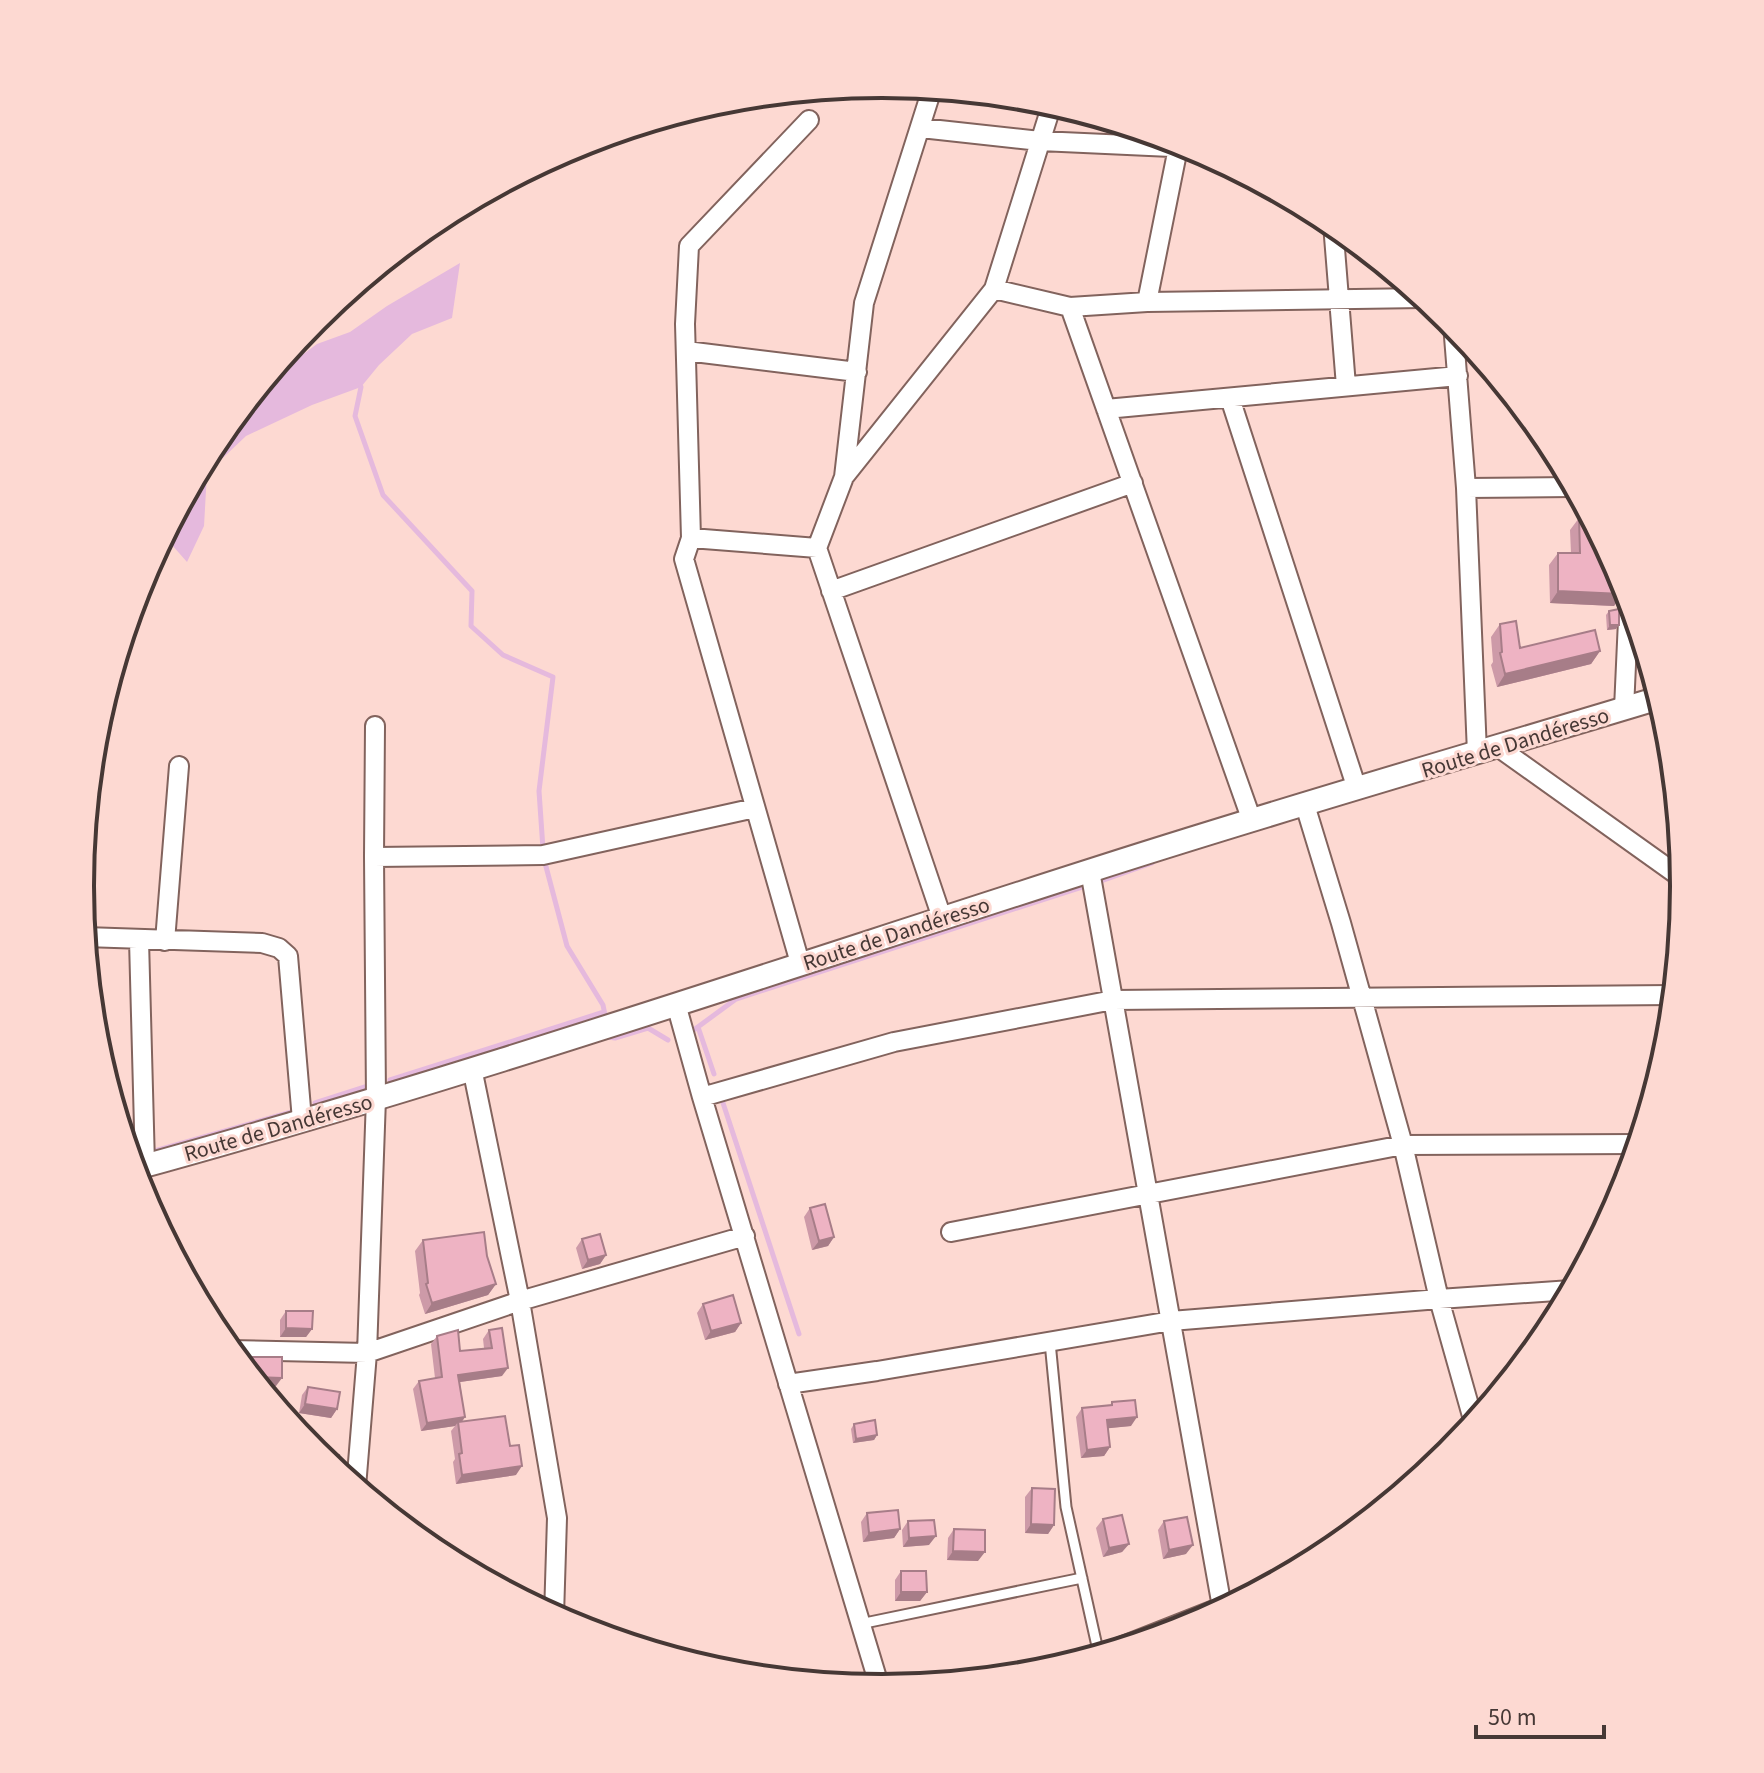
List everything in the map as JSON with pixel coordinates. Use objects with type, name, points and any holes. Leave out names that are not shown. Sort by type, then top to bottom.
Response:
[{"type":"street","points":[[929,100],[864,303],[844,477],[817,548],[942,918]]},
{"type":"street","points":[[844,477],[994,289],[1048,117]]},
{"type":"street","points":[[800,963],[684,559],[691,538],[685,324],[689,246],[809,120]]},
{"type":"street","points":[[921,128],[1040,141],[1148,145]]},
{"type":"street","points":[[1147,302],[1181,157]]},
{"type":"street","points":[[1334,241],[1346,386]]},
{"type":"street","points":[[994,289],[1070,307],[1147,302],[1407,298]]},
{"type":"street","points":[[1070,307],[1252,821]]},
{"type":"street","points":[[1455,347],[1488,750],[1669,870]]},
{"type":"street","points":[[686,351],[857,372]]},
{"type":"street","points":[[1106,409],[1458,376]]},
{"type":"street","points":[[1230,398],[1357,789]]},
{"type":"street","points":[[831,591],[1133,483]]},
{"type":"street","points":[[1466,488],[1560,487]]},
{"type":"street","points":[[691,538],[817,548]]},
{"type":"street","points":[[1624,709],[1627,632]]},
{"type":"street","name":"Route de Dandéresso","points":[[145,1165],[376,1098],[1090,871],[1647,702]]},
{"type":"street","points":[[357,1474],[367,1353],[376,1098],[375,726]]},
{"type":"street","points":[[165,941],[179,766]]},
{"type":"street","points":[[1305,805],[1403,1145],[1439,1299],[1470,1410]]},
{"type":"street","points":[[374,857],[543,855],[755,808]]},
{"type":"street","points":[[1090,871],[1220,1598]]},
{"type":"street","points":[[96,938],[262,943],[279,948],[288,956],[302,1120]]},
{"type":"street","points":[[139,940],[139,1148]]},
{"type":"street","points":[[702,1097],[894,1042],[1113,1000],[1662,995]]},
{"type":"street","points":[[676,1004],[876,1674]]},
{"type":"street","points":[[472,1068],[520,1301],[557,1518],[554,1603]]},
{"type":"street","points":[[951,1232],[1403,1145],[1626,1144]]},
{"type":"street","points":[[246,1350],[367,1353],[520,1301],[745,1236]]},
{"type":"street","points":[[788,1384],[1171,1321],[1558,1291]]},
{"type":"lane","points":[[1050,1342],[1066,1507],[1097,1645]]},
{"type":"lane","points":[[860,1624],[1082,1578]]},
{"type":"shaded area","points":[[460,263],[452,318],[412,334],[361,387],[312,405],[246,436],[219,461],[257,407],[299,357],[317,344],[350,332]]},
{"type":"shaded area","points":[[207,482],[204,526],[187,562],[172,545]]},
{"type":"building","points":[[1579,520],[1613,594],[1558,591],[1558,553],[1580,553]]},
{"type":"building","points":[[1619,609],[1619,625],[1610,625],[1609,611]]},
{"type":"building","points":[[1516,621],[1520,648],[1595,630],[1600,651],[1505,674],[1500,653],[1500,624]]},
{"type":"building","points":[[825,1204],[834,1237],[819,1241],[810,1208]]},
{"type":"building","points":[[484,1232],[487,1256],[496,1284],[432,1303],[426,1284],[423,1240]]},
{"type":"building","points":[[600,1234],[606,1255],[588,1260],[582,1239]]},
{"type":"building","points":[[733,1295],[741,1323],[711,1331],[703,1304]]},
{"type":"building","points":[[286,1311],[313,1311],[312,1329],[286,1328]]},
{"type":"building","points":[[502,1328],[508,1368],[458,1375],[465,1417],[427,1423],[419,1381],[442,1377],[437,1336],[458,1330],[460,1351],[492,1348],[489,1330]]},
{"type":"building","points":[[251,1357],[282,1357],[282,1378],[266,1377]]},
{"type":"building","points":[[308,1387],[340,1392],[337,1409],[305,1404]]},
{"type":"building","points":[[1135,1400],[1137,1417],[1107,1420],[1110,1447],[1087,1450],[1082,1408]]},
{"type":"building","points":[[505,1416],[510,1446],[519,1445],[522,1466],[462,1475],[458,1422]]},
{"type":"building","points":[[875,1420],[877,1435],[856,1439],[854,1424]]},
{"type":"building","points":[[1032,1488],[1055,1489],[1054,1525],[1031,1524]]},
{"type":"building","points":[[898,1510],[900,1529],[869,1533],[867,1513]]},
{"type":"building","points":[[1122,1515],[1129,1544],[1109,1548],[1103,1519]]},
{"type":"building","points":[[1187,1517],[1193,1545],[1169,1550],[1164,1521]]},
{"type":"building","points":[[934,1520],[936,1536],[909,1538],[908,1521]]},
{"type":"building","points":[[954,1529],[985,1530],[985,1552],[953,1551]]},
{"type":"building","points":[[901,1571],[926,1571],[927,1592],[901,1592]]},
{"type":"waterway","points":[[361,387],[355,416],[383,495],[472,591],[471,626],[503,655],[553,677],[539,791],[543,849]]},
{"type":"waterway","points":[[544,859],[567,946],[603,1005],[606,1020]]},
{"type":"waterway","points":[[1101,881],[1152,863]]},
{"type":"waterway","points":[[691,1032],[736,999],[1082,887]]},
{"type":"waterway","points":[[390,1080],[604,1012]]},
{"type":"waterway","points":[[698,1027],[714,1074]]},
{"type":"waterway","points":[[608,1037],[615,1038],[648,1028],[668,1040]]},
{"type":"waterway","points":[[315,1103],[368,1086]]},
{"type":"waterway","points":[[723,1103],[799,1334]]},
{"type":"waterway","points":[[151,1152],[295,1111]]}]
